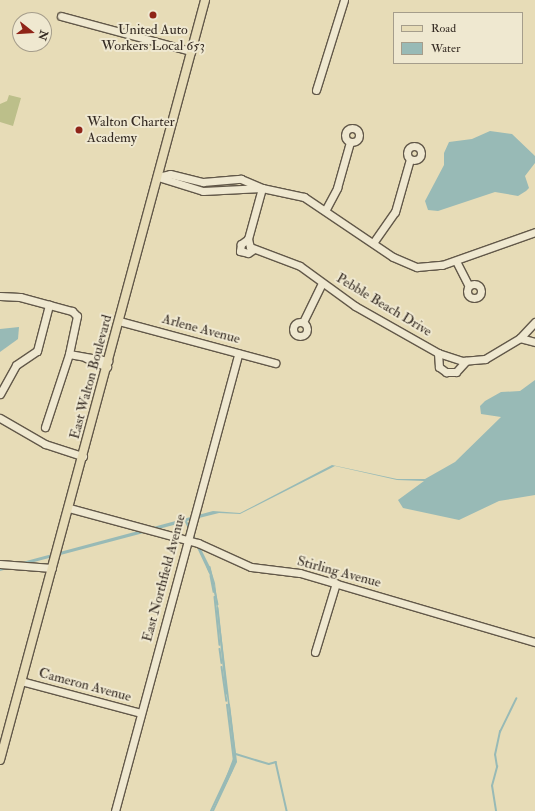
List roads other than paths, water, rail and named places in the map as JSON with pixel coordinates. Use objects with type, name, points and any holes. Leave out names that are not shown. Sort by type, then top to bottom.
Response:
[{"type":"main road","name":"East Walton Boulevard","points":[[0,760],[205,0]]},
{"type":"street","points":[[316,90],[344,0]]},
{"type":"street","points":[[61,16],[191,51]]},
{"type":"street","points":[[326,209],[337,188],[350,142]]},
{"type":"street","points":[[373,243],[394,212],[410,159]]},
{"type":"street","points":[[158,177],[170,174],[195,181],[237,179],[262,188],[304,197],[326,209],[373,243],[412,266],[437,266],[456,261],[535,232]]},
{"type":"street","points":[[158,177],[193,189],[262,188]]},
{"type":"street","points":[[193,189],[195,181]]},
{"type":"street","points":[[254,249],[248,239],[262,188]]},
{"type":"street","name":"Pebble Beach Drive","points":[[248,239],[241,244],[240,251],[248,253],[254,249],[284,258],[355,306],[438,353],[466,362]]},
{"type":"street","points":[[456,261],[469,286]]},
{"type":"street","points":[[302,322],[322,283]]},
{"type":"street","points":[[0,296],[49,305],[76,315],[69,354],[45,427]]},
{"type":"street","points":[[0,394],[16,365],[37,351],[49,305]]},
{"type":"street","name":"Arlene Avenue","points":[[119,321],[275,364]]},
{"type":"street","points":[[438,353],[439,367],[446,372],[456,372],[466,362],[488,357],[520,338],[535,322]]},
{"type":"street","points":[[520,338],[535,342]]},
{"type":"street","name":"East Northfield Avenue","points":[[115,811],[239,353]]},
{"type":"street","points":[[69,354],[108,364]]},
{"type":"street","points":[[0,418],[45,444],[83,456]]},
{"type":"street","name":"Stirling Avenue","points":[[69,508],[188,540],[248,566],[295,572],[535,642]]},
{"type":"street","points":[[0,564],[52,568]]},
{"type":"street","points":[[315,652],[336,583]]},
{"type":"street","name":"Cameron Avenue","points":[[21,681],[141,713]]},
{"type":"water","points":[[490,131],[512,134],[535,156],[535,163],[525,176],[529,188],[518,196],[495,192],[438,211],[428,210],[425,201],[444,165],[444,153],[449,142],[472,139]]},
{"type":"water","points":[[19,327],[18,339],[0,352],[0,329]]},
{"type":"water","points":[[535,380],[535,495],[499,501],[459,520],[403,508],[398,500],[424,481],[397,480],[335,466],[240,514],[219,513],[187,521],[210,567],[215,583],[236,756],[233,770],[213,811],[234,756],[214,584],[185,522],[0,571],[0,568],[213,511],[240,513],[332,465],[397,479],[425,479],[455,462],[501,417],[481,414],[480,406],[485,401],[501,392],[520,391]]},
{"type":"waterway","points":[[208,567],[210,572]]},
{"type":"waterway","points":[[210,567],[218,604]]},
{"type":"waterway","points":[[211,576],[214,592]]},
{"type":"waterway","points":[[215,597],[220,645]]},
{"type":"waterway","points":[[218,608],[227,694]]},
{"type":"waterway","points":[[220,649],[222,663]]},
{"type":"waterway","points":[[222,667],[227,701]]},
{"type":"waterway","points":[[496,811],[492,786],[497,767],[495,755],[500,732],[516,699]]},
{"type":"waterway","points":[[211,811],[234,762],[227,705]]},
{"type":"waterway","points":[[213,811],[236,762],[229,705]]},
{"type":"waterway","points":[[236,754],[269,764],[276,762],[287,811]]},
{"type":"place","name":"United Auto Workers Local 653","points":[[153,15]]},
{"type":"place","name":"Walton Charter Academy","points":[[79,130]]}]
